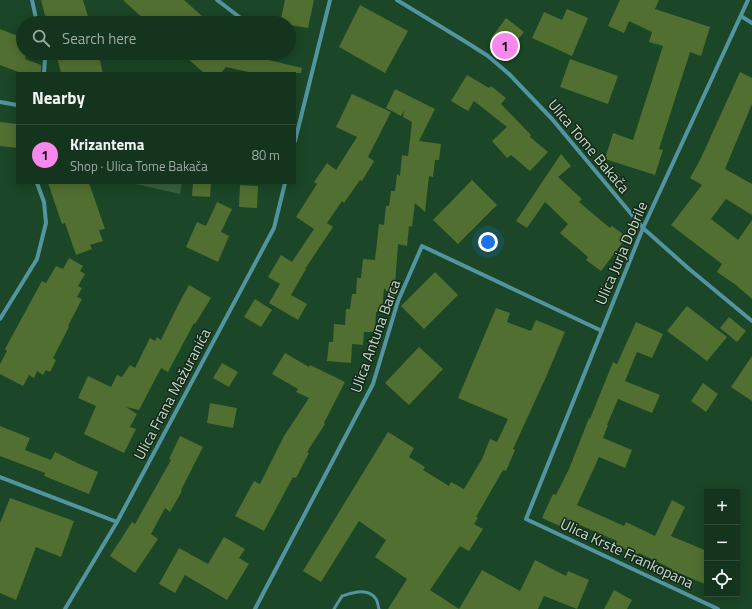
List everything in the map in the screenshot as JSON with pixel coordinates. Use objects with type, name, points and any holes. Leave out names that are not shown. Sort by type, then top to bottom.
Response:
[{"type":"street","points":[[32,0],[35,16]]},
{"type":"street","points":[[217,0],[238,16]]},
{"type":"street","points":[[296,137],[330,0]]},
{"type":"street","name":"Ulica Tome Bakača","points":[[397,0],[488,56],[510,74],[552,119],[643,228],[688,268],[752,321]]},
{"type":"street","name":"Ulica Jurja Dobrile","points":[[526,519],[643,228],[748,0]]},
{"type":"street","points":[[741,16],[752,23]]},
{"type":"street","points":[[44,72],[45,60]]},
{"type":"street","points":[[0,102],[16,105]]},
{"type":"street","points":[[0,320],[37,259],[46,224],[44,202],[37,184]]},
{"type":"street","name":"Ulica Frana Mažuranića","points":[[65,609],[117,522],[274,228],[285,184]]},
{"type":"street","name":"Ulica Antuna Barca","points":[[255,609],[373,384],[398,301],[422,246],[602,331]]},
{"type":"street","points":[[0,477],[117,522]]},
{"type":"street","name":"Ulica Krste Frankopana","points":[[526,519],[718,609]]},
{"type":"lane","points":[[334,609],[342,596],[356,592],[367,593],[376,599],[379,609]]},
{"type":"green space","points":[[135,184],[182,184],[180,194]]},
{"type":"building","points":[[41,0],[83,0],[88,16],[45,16]]},
{"type":"building","points":[[123,0],[184,0],[202,16],[140,16]]},
{"type":"building","points":[[285,0],[314,0],[308,28],[296,26],[296,16],[282,16]]},
{"type":"building","points":[[620,0],[659,0],[655,9],[710,27],[701,56],[690,52],[659,149],[663,150],[655,175],[605,159],[613,133],[633,140],[663,46],[649,42],[652,32],[629,21],[624,33],[608,26]]},
{"type":"building","points":[[360,5],[408,31],[385,73],[339,47]]},
{"type":"building","points":[[567,9],[588,18],[572,56],[532,38],[544,12],[562,20]]},
{"type":"building","points":[[506,18],[524,32],[509,50],[492,37]]},
{"type":"building","points":[[0,29],[16,35],[16,60],[28,60],[41,65],[41,72],[18,72],[0,65]]},
{"type":"building","points":[[570,59],[618,76],[608,104],[560,87]]},
{"type":"building","points":[[58,60],[100,60],[103,72],[61,72]]},
{"type":"building","points":[[189,60],[268,60],[302,68],[301,73],[248,72],[226,67],[222,72],[203,72]]},
{"type":"building","points":[[740,72],[752,78],[752,104],[725,169],[752,184],[752,215],[726,199],[711,219],[738,240],[752,220],[752,299],[736,285],[717,272],[722,264],[671,225],[702,185],[690,178],[701,158]]},
{"type":"building","points":[[467,75],[489,88],[491,86],[506,98],[501,104],[531,135],[530,137],[548,152],[530,171],[511,155],[507,158],[492,141],[507,127],[474,101],[468,111],[451,101]]},
{"type":"building","points":[[395,89],[435,109],[419,141],[441,144],[439,160],[435,160],[433,177],[429,176],[425,212],[415,203],[412,227],[409,226],[407,246],[398,244],[394,299],[384,288],[382,312],[376,312],[375,332],[364,332],[363,345],[352,344],[351,363],[327,361],[329,342],[333,342],[334,324],[345,325],[346,309],[350,309],[352,294],[356,294],[357,278],[361,278],[363,259],[375,260],[379,224],[384,225],[386,206],[389,206],[391,191],[395,191],[397,174],[400,176],[402,155],[408,156],[412,122],[403,117],[404,110],[401,116],[386,108]]},
{"type":"building","points":[[352,94],[391,112],[368,157],[374,161],[362,181],[360,180],[344,203],[342,201],[327,223],[333,227],[305,269],[291,295],[307,304],[298,320],[269,303],[280,284],[268,277],[281,255],[292,262],[314,229],[296,217],[317,184],[314,182],[327,163],[336,170],[357,137],[336,127]]},
{"type":"building","points":[[0,122],[16,124],[16,148],[0,146]]},
{"type":"building","points":[[561,154],[571,166],[558,177],[582,199],[579,202],[610,228],[612,226],[627,237],[601,271],[586,260],[588,257],[560,233],[568,224],[545,202],[527,228],[516,221]]},
{"type":"building","points":[[472,180],[497,205],[458,244],[433,220]]},
{"type":"building","points":[[48,184],[89,184],[105,229],[99,230],[103,241],[90,245],[92,249],[76,255],[65,223],[62,224]]},
{"type":"building","points":[[193,184],[211,184],[210,197],[192,196]]},
{"type":"building","points":[[240,185],[258,186],[257,208],[239,207]]},
{"type":"building","points":[[217,202],[232,209],[221,232],[229,236],[218,262],[186,247],[197,222],[206,226]]},
{"type":"building","points":[[69,258],[83,266],[80,271],[85,274],[78,286],[82,288],[77,297],[82,299],[53,358],[56,360],[50,372],[46,370],[43,375],[37,371],[34,378],[29,375],[23,386],[0,374],[0,364],[7,351],[5,349],[42,281],[46,283],[56,266],[63,269]]},
{"type":"building","points":[[435,272],[458,295],[424,329],[401,306]]},
{"type":"building","points":[[189,285],[211,298],[195,324],[194,323],[168,372],[161,368],[139,410],[126,407],[137,414],[130,427],[136,429],[124,453],[84,434],[96,406],[78,398],[88,376],[111,387],[117,375],[122,377],[130,365],[135,368],[150,338],[155,341],[157,337],[161,340]]},
{"type":"building","points":[[255,299],[272,310],[261,327],[244,317]]},
{"type":"building","points":[[687,306],[727,337],[707,361],[667,331]]},
{"type":"building","points":[[496,308],[510,313],[507,322],[531,331],[536,320],[565,332],[513,449],[515,450],[506,471],[503,470],[476,517],[478,518],[474,524],[483,529],[469,551],[460,546],[430,590],[459,609],[388,609],[407,579],[375,557],[386,540],[359,521],[321,582],[303,571],[388,432],[414,448],[409,457],[425,467],[423,470],[449,486],[451,482],[464,489],[482,459],[490,439],[497,442],[508,419],[458,398]]},
{"type":"building","points":[[729,317],[746,331],[737,342],[720,328]]},
{"type":"building","points":[[636,322],[663,334],[652,358],[637,352],[625,381],[660,395],[652,413],[618,399],[603,438],[632,450],[625,468],[599,457],[577,505],[624,526],[626,522],[655,536],[672,500],[685,507],[671,536],[704,550],[704,584],[672,570],[639,553],[638,555],[615,544],[617,541],[566,519],[562,527],[542,518],[553,494],[556,495],[569,469],[613,362],[617,364]]},
{"type":"building","points":[[419,347],[443,369],[409,405],[385,383]]},
{"type":"building","points":[[285,353],[309,367],[310,365],[345,382],[324,423],[325,424],[307,452],[309,453],[296,478],[293,477],[264,531],[235,516],[254,481],[260,484],[284,436],[309,398],[296,392],[298,389],[272,374]]},
{"type":"building","points":[[752,356],[752,401],[731,387]]},
{"type":"building","points":[[222,363],[238,372],[229,387],[213,378]]},
{"type":"building","points":[[703,383],[718,394],[706,412],[691,401]]},
{"type":"building","points":[[210,403],[237,408],[233,428],[207,423]]},
{"type":"building","points":[[0,426],[30,438],[25,450],[51,460],[55,452],[98,472],[89,494],[44,476],[45,473],[0,456]]},
{"type":"building","points":[[180,436],[203,447],[170,512],[165,508],[151,534],[158,539],[135,573],[110,556],[132,522],[135,524],[171,460],[169,459]]},
{"type":"building","points":[[10,498],[74,521],[61,557],[36,547],[16,600],[0,593],[0,523]]},
{"type":"building","points":[[224,537],[245,549],[239,558],[249,564],[227,600],[185,575],[175,593],[159,584],[179,548],[208,564]]},
{"type":"building","points":[[535,560],[566,576],[568,571],[589,580],[577,609],[544,596],[538,609],[459,609],[482,570],[520,591]]},
{"type":"building","points":[[614,590],[632,600],[627,609],[604,609]]},
{"type":"place","name":"Krizantema","points":[[505,46]]}]
